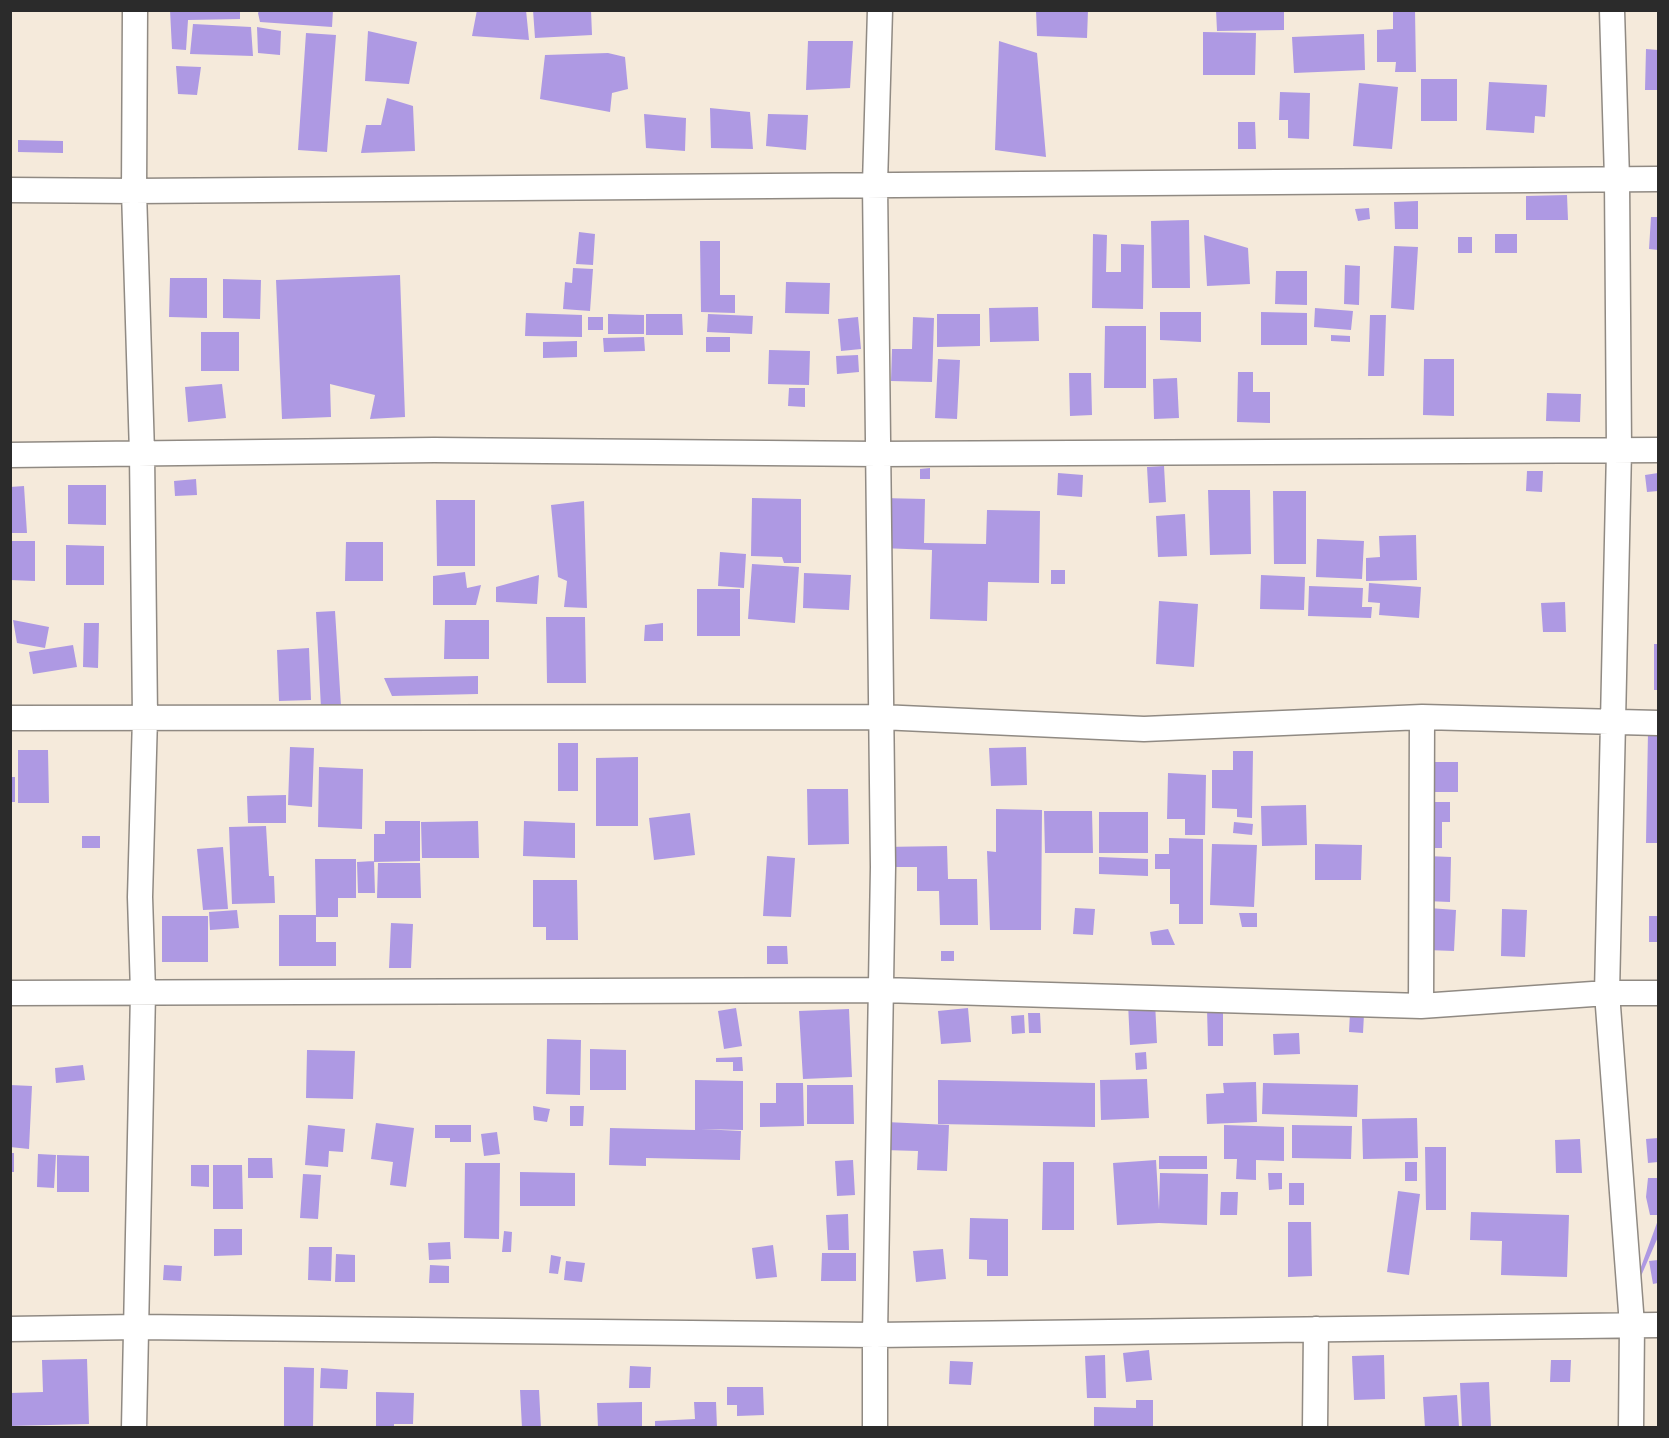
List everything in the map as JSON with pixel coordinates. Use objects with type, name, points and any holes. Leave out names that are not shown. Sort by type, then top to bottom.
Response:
[{"type":"street","points":[[134,1428],[143,992],[140,897],[145,717],[142,453],[134,190],[135,10]]},
{"type":"street","points":[[875,1428],[883,867],[875,184],[880,10]]},
{"type":"street","points":[[1612,10],[1617,179],[1619,450],[1608,993],[1632,1325],[1631,1428]]},
{"type":"street","points":[[10,189],[1659,179]]},
{"type":"street","points":[[10,455],[434,450],[877,454],[1659,450]]},
{"type":"street","points":[[10,718],[880,717],[1144,729],[1422,717],[1659,723]]},
{"type":"street","points":[[1421,1006],[1422,717]]},
{"type":"street","points":[[10,993],[882,990],[1421,1006],[1608,993],[1659,993]]},
{"type":"street","points":[[10,1329],[137,1327],[875,1335],[1659,1325]]},
{"type":"street","points":[[1314,1428],[1316,1329]]},
{"type":"building","points":[[170,10],[240,10],[240,19],[188,20],[186,50],[172,49]]},
{"type":"building","points":[[260,10],[333,10],[332,27],[260,22],[258,13]]},
{"type":"building","points":[[477,10],[526,10],[529,40],[472,36]]},
{"type":"building","points":[[533,10],[591,10],[592,35],[535,38]]},
{"type":"building","points":[[1036,10],[1088,10],[1087,38],[1037,36]]},
{"type":"building","points":[[1216,10],[1284,10],[1284,30],[1217,31]]},
{"type":"building","points":[[1393,10],[1415,10],[1416,72],[1395,72],[1396,62],[1377,62],[1377,30],[1393,29]]},
{"type":"building","points":[[193,24],[251,27],[253,56],[190,54]]},
{"type":"building","points":[[257,27],[281,31],[280,55],[258,53]]},
{"type":"building","points":[[368,31],[417,42],[409,84],[365,81]]},
{"type":"building","points":[[1203,32],[1256,33],[1255,75],[1203,75]]},
{"type":"building","points":[[306,33],[336,35],[327,152],[298,150]]},
{"type":"building","points":[[1364,34],[1365,70],[1294,73],[1292,37]]},
{"type":"building","points":[[808,41],[853,41],[850,88],[806,90]]},
{"type":"building","points":[[999,41],[1037,53],[1046,157],[995,150]]},
{"type":"building","points":[[1646,49],[1658,50],[1658,90],[1645,90]]},
{"type":"building","points":[[608,53],[625,57],[628,89],[612,93],[610,112],[540,99],[545,55]]},
{"type":"building","points":[[176,66],[201,67],[197,95],[178,94]]},
{"type":"building","points":[[1421,79],[1457,79],[1457,121],[1421,121]]},
{"type":"building","points":[[1489,82],[1547,85],[1545,117],[1535,116],[1534,133],[1486,130]]},
{"type":"building","points":[[1359,83],[1398,87],[1392,149],[1353,146]]},
{"type":"building","points":[[1280,92],[1310,93],[1309,139],[1288,138],[1288,120],[1279,120]]},
{"type":"building","points":[[387,98],[413,106],[415,151],[361,153],[366,125],[381,125]]},
{"type":"building","points":[[710,108],[750,112],[753,149],[711,148]]},
{"type":"building","points":[[644,114],[686,118],[685,151],[646,148]]},
{"type":"building","points":[[768,114],[808,115],[806,150],[766,146]]},
{"type":"building","points":[[1238,122],[1255,122],[1256,149],[1238,149]]},
{"type":"building","points":[[18,140],[63,141],[63,153],[18,152]]},
{"type":"building","points":[[1567,195],[1568,220],[1526,220],[1526,196]]},
{"type":"building","points":[[1418,201],[1418,229],[1395,229],[1394,202]]},
{"type":"building","points":[[1369,208],[1370,219],[1358,221],[1355,209]]},
{"type":"building","points":[[1651,217],[1658,217],[1658,250],[1649,249]]},
{"type":"building","points":[[1189,220],[1190,288],[1152,288],[1151,221]]},
{"type":"building","points":[[579,232],[595,234],[593,265],[576,264]]},
{"type":"building","points":[[1093,234],[1107,235],[1106,272],[1121,272],[1121,244],[1144,245],[1143,309],[1092,308]]},
{"type":"building","points":[[1495,234],[1517,234],[1517,253],[1495,253]]},
{"type":"building","points":[[1204,235],[1248,248],[1250,284],[1207,286]]},
{"type":"building","points":[[1458,237],[1472,237],[1472,253],[1458,253]]},
{"type":"building","points":[[700,241],[720,241],[720,295],[735,295],[735,313],[701,312]]},
{"type":"building","points":[[1394,246],[1418,247],[1414,310],[1391,308]]},
{"type":"building","points":[[1345,265],[1360,266],[1359,305],[1344,304]]},
{"type":"building","points":[[573,268],[593,269],[590,311],[563,309],[565,282],[572,283]]},
{"type":"building","points":[[1276,271],[1307,271],[1307,305],[1275,304]]},
{"type":"building","points":[[400,275],[405,417],[370,419],[375,395],[330,384],[331,417],[282,419],[276,280]]},
{"type":"building","points":[[170,278],[207,278],[207,318],[169,317]]},
{"type":"building","points":[[223,279],[261,280],[260,319],[223,318]]},
{"type":"building","points":[[786,282],[830,283],[829,314],[785,313]]},
{"type":"building","points":[[1038,307],[1039,341],[990,342],[989,308]]},
{"type":"building","points":[[1315,308],[1353,311],[1351,330],[1314,327]]},
{"type":"building","points":[[1160,312],[1201,312],[1201,342],[1160,340]]},
{"type":"building","points":[[1261,312],[1307,313],[1307,345],[1261,345]]},
{"type":"building","points":[[526,313],[582,315],[582,337],[525,336]]},
{"type":"building","points":[[608,314],[644,315],[644,334],[608,334]]},
{"type":"building","points":[[646,314],[682,314],[683,335],[646,335]]},
{"type":"building","points":[[708,314],[753,316],[752,334],[707,332]]},
{"type":"building","points":[[937,314],[980,314],[980,346],[937,347]]},
{"type":"building","points":[[1370,315],[1386,315],[1384,376],[1368,376]]},
{"type":"building","points":[[588,317],[603,317],[603,330],[588,330]]},
{"type":"building","points":[[858,317],[861,349],[841,351],[838,319]]},
{"type":"building","points":[[913,317],[934,318],[932,382],[891,381],[892,349],[912,349]]},
{"type":"building","points":[[1105,326],[1146,326],[1146,388],[1104,388]]},
{"type":"building","points":[[201,332],[239,332],[239,371],[201,371]]},
{"type":"building","points":[[1331,335],[1350,336],[1350,342],[1331,341]]},
{"type":"building","points":[[644,337],[645,351],[604,352],[603,338]]},
{"type":"building","points":[[706,337],[730,337],[730,352],[706,352]]},
{"type":"building","points":[[577,341],[577,357],[543,358],[543,342]]},
{"type":"building","points":[[769,350],[810,351],[809,385],[768,384]]},
{"type":"building","points":[[858,355],[859,372],[837,374],[836,356]]},
{"type":"building","points":[[938,359],[960,360],[957,419],[935,418]]},
{"type":"building","points":[[1424,359],[1454,359],[1454,416],[1423,415]]},
{"type":"building","points":[[1238,372],[1253,372],[1253,392],[1270,392],[1270,423],[1237,422]]},
{"type":"building","points":[[1069,373],[1091,373],[1092,415],[1070,416]]},
{"type":"building","points":[[1177,378],[1179,418],[1154,419],[1153,379]]},
{"type":"building","points":[[222,384],[226,418],[188,422],[185,387]]},
{"type":"building","points":[[789,388],[805,388],[805,407],[788,406]]},
{"type":"building","points":[[1547,393],[1581,394],[1580,422],[1546,421]]},
{"type":"building","points":[[1164,466],[1166,502],[1149,503],[1147,467]]},
{"type":"building","points":[[930,468],[930,479],[920,479],[920,469]]},
{"type":"building","points":[[1527,471],[1543,471],[1542,492],[1526,491]]},
{"type":"building","points":[[1058,473],[1083,475],[1082,497],[1057,495]]},
{"type":"building","points":[[1658,473],[1658,491],[1647,492],[1645,475]]},
{"type":"building","points":[[196,479],[197,495],[175,496],[174,481]]},
{"type":"building","points":[[68,485],[106,485],[106,525],[68,524]]},
{"type":"building","points":[[24,486],[27,533],[10,533],[10,487]]},
{"type":"building","points":[[1208,490],[1250,490],[1251,554],[1210,555]]},
{"type":"building","points":[[1273,491],[1306,491],[1306,564],[1274,564]]},
{"type":"building","points":[[752,498],[801,499],[801,563],[784,563],[782,557],[751,556]]},
{"type":"building","points":[[882,498],[925,499],[924,543],[986,544],[987,510],[1040,511],[1039,583],[988,582],[987,621],[930,619],[932,550],[881,548]]},
{"type":"building","points":[[436,500],[475,500],[475,566],[437,566]]},
{"type":"building","points":[[584,501],[587,608],[564,607],[567,581],[558,577],[551,505]]},
{"type":"building","points":[[1185,514],[1187,556],[1158,557],[1156,516]]},
{"type":"building","points":[[1416,535],[1417,580],[1366,581],[1366,558],[1380,557],[1379,536]]},
{"type":"building","points":[[1317,539],[1364,541],[1362,579],[1316,577]]},
{"type":"building","points":[[10,541],[35,541],[35,581],[10,580]]},
{"type":"building","points":[[346,542],[383,542],[383,581],[345,581]]},
{"type":"building","points":[[66,545],[104,546],[104,585],[66,585]]},
{"type":"building","points":[[720,552],[746,554],[744,588],[718,586]]},
{"type":"building","points":[[752,564],[799,567],[795,623],[748,619]]},
{"type":"building","points":[[1051,570],[1065,570],[1065,584],[1051,584]]},
{"type":"building","points":[[465,572],[467,588],[481,585],[476,605],[433,605],[433,576]]},
{"type":"building","points":[[804,573],[851,575],[849,610],[803,608]]},
{"type":"building","points":[[539,575],[537,604],[496,602],[496,587]]},
{"type":"building","points":[[1261,575],[1305,577],[1304,610],[1260,609]]},
{"type":"building","points":[[1369,583],[1421,587],[1419,618],[1379,615],[1380,603],[1368,602]]},
{"type":"building","points":[[1309,586],[1363,588],[1362,607],[1372,607],[1371,618],[1308,616]]},
{"type":"building","points":[[697,589],[740,589],[740,636],[697,636]]},
{"type":"building","points":[[1159,601],[1198,604],[1194,667],[1156,664]]},
{"type":"building","points":[[1565,602],[1566,632],[1543,632],[1541,603]]},
{"type":"building","points":[[335,611],[341,706],[321,708],[316,612]]},
{"type":"building","points":[[546,617],[585,617],[586,683],[547,683]]},
{"type":"building","points":[[13,620],[49,627],[45,648],[17,643]]},
{"type":"building","points":[[445,620],[489,620],[489,659],[444,659]]},
{"type":"building","points":[[84,623],[99,623],[98,668],[83,667]]},
{"type":"building","points":[[663,623],[663,641],[644,641],[645,625]]},
{"type":"building","points":[[1654,644],[1658,644],[1658,690],[1654,690]]},
{"type":"building","points":[[73,645],[77,667],[33,674],[29,652]]},
{"type":"building","points":[[309,648],[311,700],[279,701],[277,650]]},
{"type":"building","points":[[478,676],[478,694],[392,696],[384,678]]},
{"type":"building","points":[[1648,732],[1658,732],[1658,843],[1646,843]]},
{"type":"building","points":[[558,743],[578,743],[578,791],[558,791]]},
{"type":"building","points":[[290,747],[314,748],[312,807],[288,805]]},
{"type":"building","points":[[1026,747],[1027,785],[991,786],[989,748]]},
{"type":"building","points":[[18,750],[48,750],[49,803],[18,803]]},
{"type":"building","points":[[1233,751],[1253,751],[1252,818],[1237,817],[1237,809],[1212,808],[1212,770],[1233,770]]},
{"type":"building","points":[[638,757],[638,826],[596,826],[596,758]]},
{"type":"building","points":[[1428,762],[1458,762],[1458,792],[1428,792]]},
{"type":"building","points":[[319,767],[363,769],[362,829],[318,827]]},
{"type":"building","points":[[1168,773],[1206,775],[1205,835],[1185,835],[1185,819],[1167,819]]},
{"type":"building","points":[[10,777],[15,777],[15,802],[10,802]]},
{"type":"building","points":[[807,789],[848,789],[849,844],[808,845]]},
{"type":"building","points":[[286,795],[286,823],[248,823],[247,796]]},
{"type":"building","points":[[1425,802],[1450,802],[1450,822],[1442,822],[1442,848],[1426,848]]},
{"type":"building","points":[[1306,805],[1307,845],[1262,846],[1261,806]]},
{"type":"building","points":[[996,809],[1042,810],[1041,930],[990,930],[987,851],[996,852]]},
{"type":"building","points":[[1044,811],[1092,811],[1093,853],[1045,853]]},
{"type":"building","points":[[1099,812],[1148,812],[1148,853],[1099,853]]},
{"type":"building","points":[[690,813],[695,855],[654,860],[649,818]]},
{"type":"building","points":[[385,821],[420,821],[420,861],[374,862],[374,834],[385,834]]},
{"type":"building","points":[[478,821],[479,858],[422,858],[421,822]]},
{"type":"building","points":[[524,821],[575,823],[575,858],[523,856]]},
{"type":"building","points":[[1234,822],[1253,824],[1252,835],[1233,833]]},
{"type":"building","points":[[266,826],[269,876],[274,876],[275,903],[232,904],[229,827]]},
{"type":"building","points":[[82,836],[100,836],[100,848],[82,848]]},
{"type":"building","points":[[1169,838],[1203,839],[1203,924],[1179,924],[1179,904],[1170,904],[1170,869],[1155,869],[1155,854],[1169,854]]},
{"type":"building","points":[[1212,844],[1257,845],[1254,907],[1210,905]]},
{"type":"building","points":[[1315,844],[1362,845],[1361,880],[1315,880]]},
{"type":"building","points":[[947,846],[948,879],[977,879],[978,925],[940,925],[939,891],[917,891],[917,867],[883,867],[882,847]]},
{"type":"building","points":[[223,847],[228,909],[203,910],[197,849]]},
{"type":"building","points":[[767,856],[795,858],[791,917],[763,916]]},
{"type":"building","points":[[1427,856],[1451,857],[1450,902],[1426,901]]},
{"type":"building","points":[[1099,857],[1148,859],[1148,876],[1099,874]]},
{"type":"building","points":[[315,859],[356,859],[356,898],[338,898],[338,917],[316,917],[316,942],[336,942],[336,966],[279,966],[279,915],[316,915]]},
{"type":"building","points":[[374,861],[375,893],[358,893],[357,862]]},
{"type":"building","points":[[378,863],[420,863],[421,898],[377,898]]},
{"type":"building","points":[[533,880],[577,880],[578,940],[546,940],[546,927],[533,927]]},
{"type":"building","points":[[1075,908],[1095,909],[1093,935],[1073,934]]},
{"type":"building","points":[[1429,908],[1456,910],[1454,951],[1427,950]]},
{"type":"building","points":[[1502,909],[1527,910],[1525,957],[1501,956]]},
{"type":"building","points":[[237,910],[239,928],[210,930],[209,912]]},
{"type":"building","points":[[1239,913],[1257,913],[1257,927],[1242,927]]},
{"type":"building","points":[[162,916],[208,916],[208,962],[162,962]]},
{"type":"building","points":[[1649,916],[1658,916],[1658,942],[1649,942]]},
{"type":"building","points":[[391,923],[413,924],[411,968],[389,968]]},
{"type":"building","points":[[1168,929],[1175,945],[1152,945],[1150,932]]},
{"type":"building","points":[[767,946],[787,946],[788,964],[767,964]]},
{"type":"building","points":[[941,951],[954,951],[954,961],[941,961]]},
{"type":"building","points":[[1155,1002],[1157,1043],[1130,1045],[1128,1003]]},
{"type":"building","points":[[736,1008],[742,1046],[724,1049],[718,1011]]},
{"type":"building","points":[[968,1008],[971,1042],[941,1044],[938,1011]]},
{"type":"building","points":[[849,1009],[852,1077],[803,1079],[799,1011]]},
{"type":"building","points":[[1207,1009],[1223,1009],[1223,1046],[1208,1046]]},
{"type":"building","points":[[1028,1013],[1040,1013],[1041,1033],[1029,1033]]},
{"type":"building","points":[[1350,1013],[1364,1014],[1363,1033],[1349,1032]]},
{"type":"building","points":[[1024,1015],[1025,1033],[1012,1034],[1011,1016]]},
{"type":"building","points":[[1299,1033],[1300,1054],[1274,1055],[1273,1034]]},
{"type":"building","points":[[547,1039],[581,1040],[580,1095],[546,1094]]},
{"type":"building","points":[[590,1049],[626,1050],[626,1090],[590,1090]]},
{"type":"building","points":[[307,1050],[355,1051],[353,1099],[306,1098]]},
{"type":"building","points":[[1146,1052],[1147,1069],[1136,1070],[1135,1053]]},
{"type":"building","points":[[742,1057],[743,1071],[733,1071],[733,1062],[716,1062],[716,1058]]},
{"type":"building","points":[[83,1065],[85,1080],[56,1083],[55,1068]]},
{"type":"building","points":[[1147,1079],[1149,1118],[1101,1120],[1100,1080]]},
{"type":"building","points":[[695,1080],[743,1081],[743,1130],[701,1129],[741,1131],[740,1160],[646,1158],[646,1166],[609,1165],[610,1128],[695,1130]]},
{"type":"building","points":[[938,1080],[1095,1083],[1095,1127],[938,1124]]},
{"type":"building","points":[[1256,1082],[1257,1122],[1207,1124],[1206,1094],[1224,1093],[1223,1083]]},
{"type":"building","points":[[776,1083],[803,1083],[804,1126],[760,1127],[760,1103],[776,1103]]},
{"type":"building","points":[[1263,1083],[1358,1085],[1357,1117],[1262,1114]]},
{"type":"building","points":[[10,1085],[32,1086],[29,1149],[10,1147]]},
{"type":"building","points":[[807,1085],[853,1085],[854,1124],[807,1124]]},
{"type":"building","points":[[533,1106],[550,1109],[547,1122],[534,1120]]},
{"type":"building","points":[[570,1106],[584,1106],[583,1126],[570,1126]]},
{"type":"building","points":[[1417,1118],[1418,1158],[1363,1159],[1362,1119]]},
{"type":"building","points":[[886,1122],[949,1125],[947,1171],[917,1170],[918,1151],[884,1150]]},
{"type":"building","points":[[376,1123],[414,1128],[406,1187],[390,1185],[393,1162],[371,1159]]},
{"type":"building","points":[[308,1125],[345,1129],[343,1152],[329,1151],[328,1167],[305,1165]]},
{"type":"building","points":[[435,1125],[471,1125],[471,1142],[450,1142],[450,1138],[435,1138]]},
{"type":"building","points":[[1224,1125],[1284,1127],[1284,1161],[1256,1160],[1256,1180],[1236,1179],[1237,1159],[1224,1159]]},
{"type":"building","points":[[1292,1125],[1352,1126],[1351,1159],[1292,1158]]},
{"type":"building","points":[[497,1132],[500,1154],[484,1156],[481,1134]]},
{"type":"building","points":[[1658,1138],[1658,1162],[1648,1163],[1646,1139]]},
{"type":"building","points":[[1580,1139],[1582,1173],[1556,1173],[1555,1140]]},
{"type":"building","points":[[1425,1147],[1446,1147],[1446,1210],[1426,1210]]},
{"type":"building","points":[[10,1153],[14,1153],[14,1172],[10,1172]]},
{"type":"building","points":[[38,1154],[56,1155],[54,1188],[37,1187]]},
{"type":"building","points":[[57,1155],[89,1156],[89,1192],[57,1192]]},
{"type":"building","points":[[1159,1156],[1207,1156],[1207,1169],[1159,1169]]},
{"type":"building","points":[[248,1158],[272,1158],[273,1178],[248,1178]]},
{"type":"building","points":[[853,1160],[855,1195],[837,1196],[835,1161]]},
{"type":"building","points":[[1156,1160],[1159,1210],[1160,1173],[1208,1174],[1207,1225],[1159,1223],[1117,1225],[1113,1163]]},
{"type":"building","points":[[1043,1162],[1074,1162],[1074,1230],[1042,1230]]},
{"type":"building","points":[[1405,1162],[1417,1162],[1417,1181],[1405,1181]]},
{"type":"building","points":[[465,1163],[500,1163],[499,1239],[464,1238]]},
{"type":"building","points":[[191,1165],[209,1165],[209,1187],[191,1186]]},
{"type":"building","points":[[213,1165],[242,1165],[243,1209],[213,1209]]},
{"type":"building","points":[[520,1172],[575,1173],[575,1206],[520,1206]]},
{"type":"building","points":[[1268,1173],[1282,1173],[1282,1189],[1269,1190]]},
{"type":"building","points":[[303,1174],[321,1175],[318,1219],[300,1218]]},
{"type":"building","points":[[1648,1178],[1658,1178],[1658,1215],[1650,1215],[1646,1197]]},
{"type":"building","points":[[1289,1183],[1304,1183],[1304,1205],[1289,1205]]},
{"type":"building","points":[[1398,1191],[1420,1194],[1409,1275],[1387,1272]]},
{"type":"building","points":[[1221,1192],[1238,1192],[1237,1215],[1220,1215]]},
{"type":"building","points":[[1471,1212],[1569,1215],[1567,1277],[1501,1275],[1502,1241],[1470,1240]]},
{"type":"building","points":[[848,1214],[849,1250],[828,1250],[826,1215]]},
{"type":"building","points":[[970,1218],[1008,1219],[1008,1276],[987,1276],[987,1260],[969,1259]]},
{"type":"building","points":[[1658,1220],[1658,1237],[1635,1290],[1633,1289]]},
{"type":"building","points":[[1288,1222],[1311,1222],[1312,1276],[1288,1277]]},
{"type":"building","points":[[214,1229],[242,1229],[242,1255],[214,1256]]},
{"type":"building","points":[[504,1231],[512,1232],[511,1252],[502,1252]]},
{"type":"building","points":[[450,1242],[451,1259],[429,1260],[428,1243]]},
{"type":"building","points":[[773,1245],[777,1277],[756,1279],[752,1248]]},
{"type":"building","points":[[309,1247],[332,1247],[331,1281],[308,1280]]},
{"type":"building","points":[[943,1249],[946,1279],[916,1282],[913,1251]]},
{"type":"building","points":[[822,1253],[856,1253],[856,1281],[821,1281]]},
{"type":"building","points":[[336,1254],[355,1255],[355,1282],[335,1282]]},
{"type":"building","points":[[551,1255],[561,1257],[558,1274],[549,1273]]},
{"type":"building","points":[[1658,1260],[1658,1283],[1653,1284],[1649,1261]]},
{"type":"building","points":[[566,1261],[585,1263],[582,1282],[564,1280]]},
{"type":"building","points":[[164,1265],[182,1266],[181,1281],[163,1280]]},
{"type":"building","points":[[430,1265],[449,1266],[449,1283],[429,1283]]},
{"type":"building","points":[[1149,1350],[1152,1380],[1126,1382],[1123,1353]]},
{"type":"building","points":[[1105,1355],[1106,1398],[1087,1398],[1085,1356]]},
{"type":"building","points":[[1384,1355],[1385,1399],[1354,1400],[1352,1356]]},
{"type":"building","points":[[87,1359],[89,1424],[10,1426],[10,1393],[43,1392],[42,1360]]},
{"type":"building","points":[[1551,1360],[1571,1360],[1570,1382],[1550,1382]]},
{"type":"building","points":[[950,1361],[973,1362],[971,1385],[949,1384]]},
{"type":"building","points":[[630,1366],[651,1367],[650,1388],[629,1388]]},
{"type":"building","points":[[284,1367],[314,1368],[313,1428],[284,1428]]},
{"type":"building","points":[[321,1368],[348,1370],[347,1389],[320,1388]]},
{"type":"building","points":[[1489,1382],[1491,1427],[1462,1428],[1460,1383]]},
{"type":"building","points":[[727,1387],[763,1387],[764,1415],[737,1416],[737,1405],[727,1405]]},
{"type":"building","points":[[520,1390],[539,1390],[541,1428],[522,1428]]},
{"type":"building","points":[[376,1392],[414,1393],[413,1424],[394,1424],[394,1428],[376,1428]]},
{"type":"building","points":[[1457,1395],[1459,1427],[1425,1428],[1423,1397]]},
{"type":"building","points":[[1136,1400],[1153,1400],[1153,1428],[1094,1428],[1094,1407],[1136,1408]]},
{"type":"building","points":[[642,1402],[642,1428],[598,1428],[597,1403]]},
{"type":"building","points":[[694,1402],[716,1402],[717,1428],[655,1428],[655,1421],[695,1419]]}]
